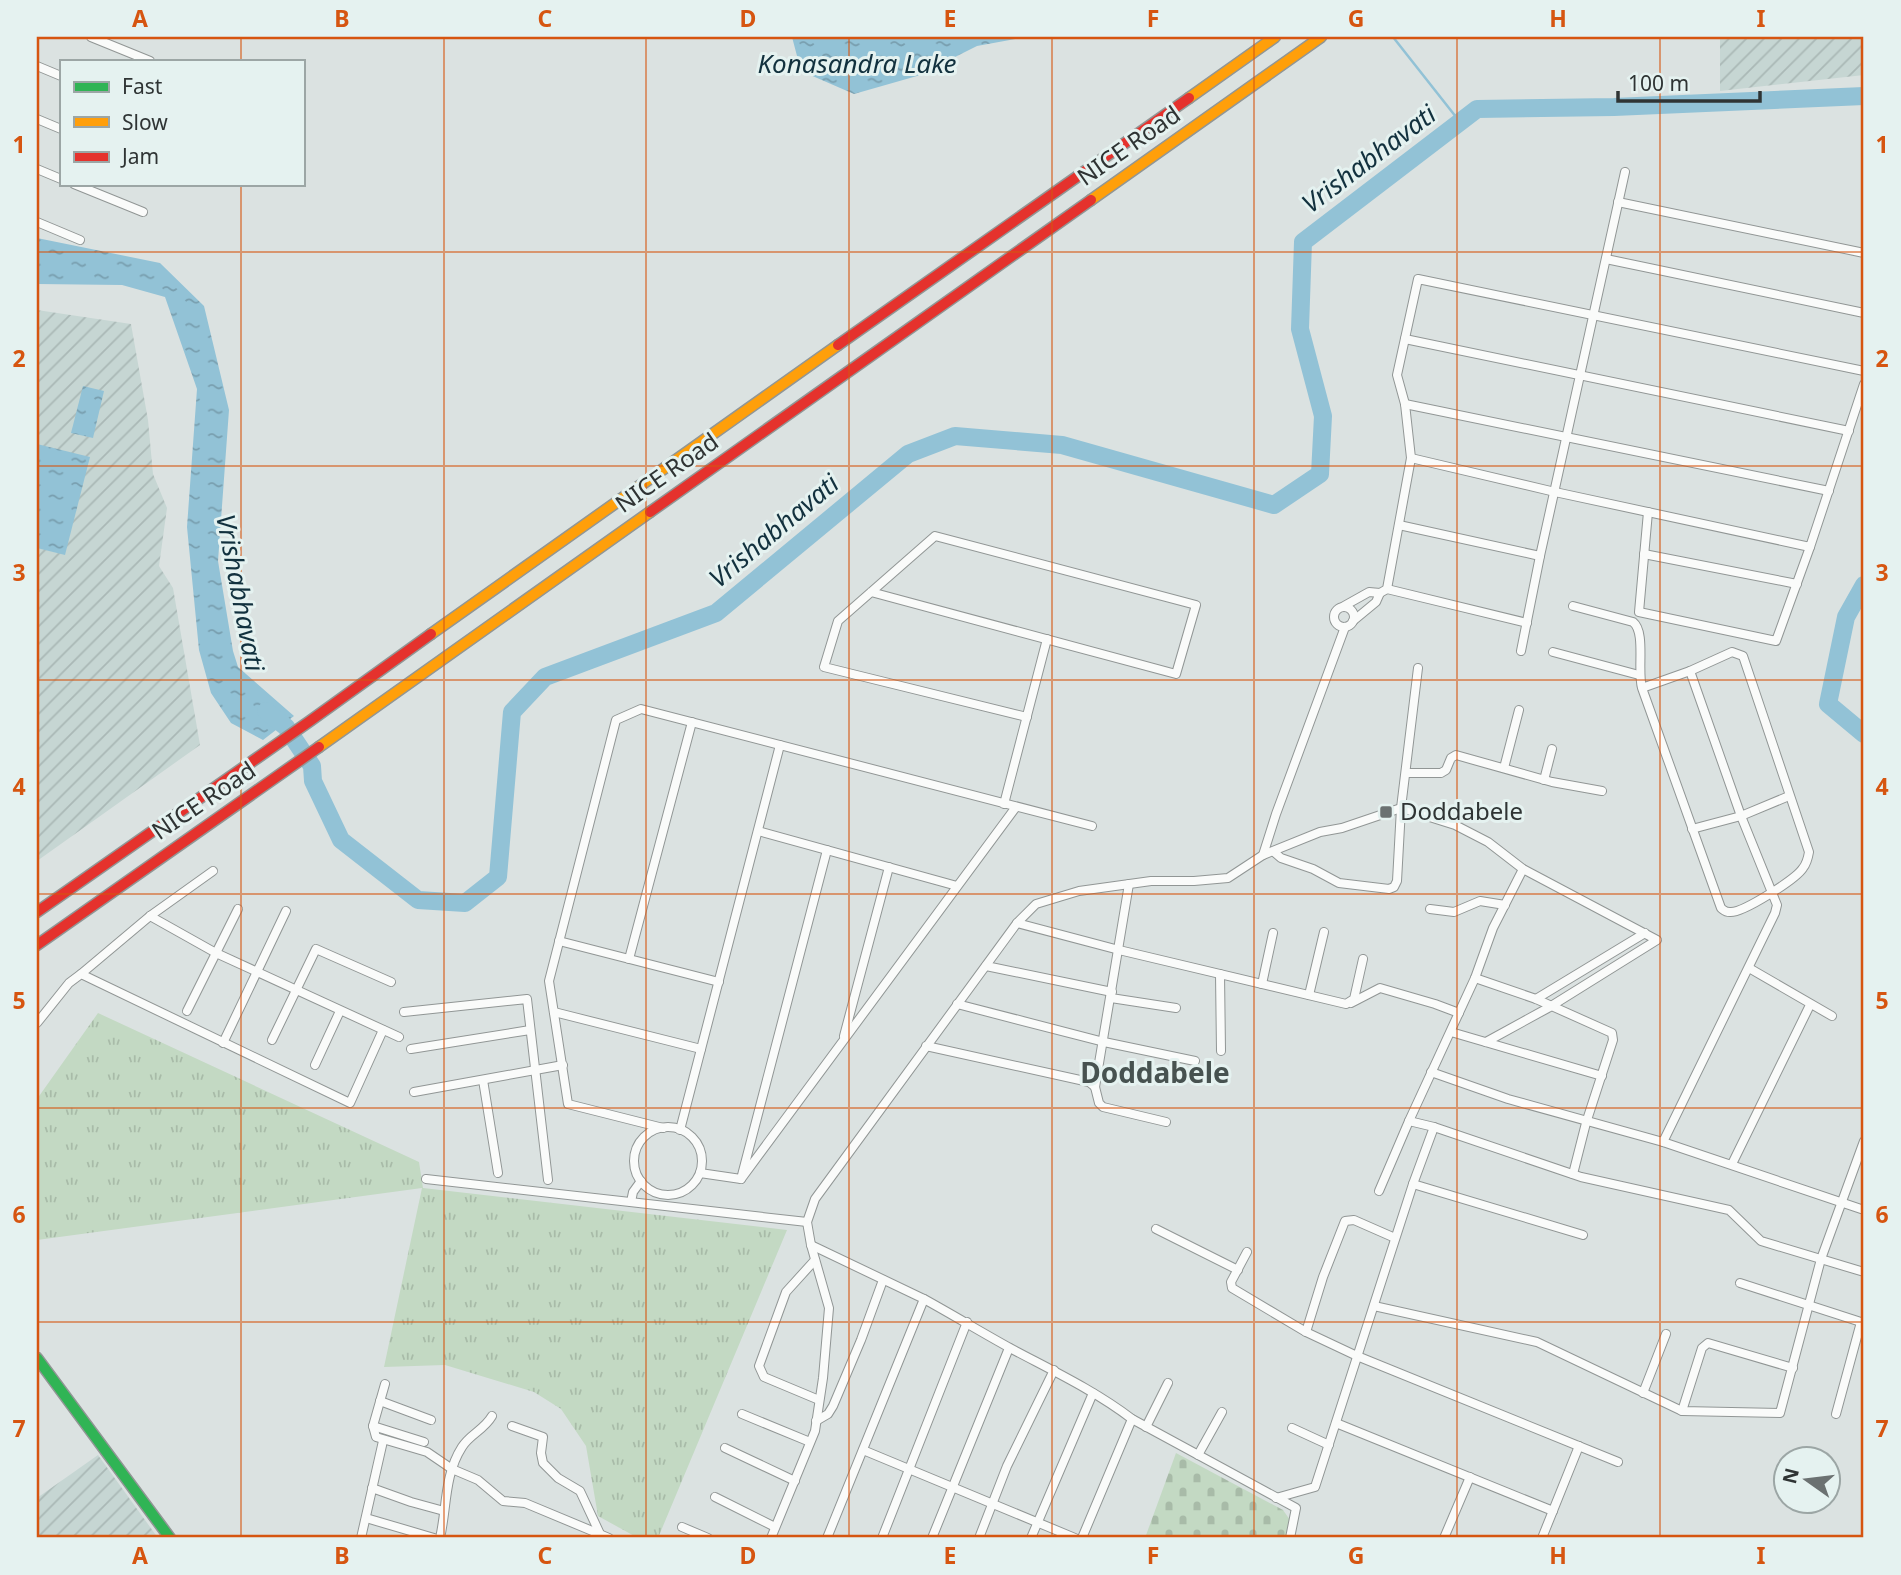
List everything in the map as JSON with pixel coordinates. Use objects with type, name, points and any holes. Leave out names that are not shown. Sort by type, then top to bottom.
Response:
[{"type":"main road","name":"NICE Road","points":[[37,912],[1275,37]]},
{"type":"main road","name":"NICE Road","points":[[37,944],[1321,37]]},
{"type":"main road","points":[[37,1358],[170,1538]]},
{"type":"street","points":[[91,37],[148,60]]},
{"type":"street","points":[[37,66],[60,76]]},
{"type":"street","points":[[37,119],[60,129]]},
{"type":"street","points":[[37,169],[60,179]]},
{"type":"street","points":[[1521,651],[1625,172]]},
{"type":"street","points":[[79,186],[143,212]]},
{"type":"street","points":[[1618,202],[1864,253]]},
{"type":"street","points":[[37,222],[80,240]]},
{"type":"street","points":[[1606,259],[1864,313]]},
{"type":"street","points":[[1263,855],[1345,627],[1376,602],[1383,591],[1411,458],[1405,404],[1397,375],[1418,279],[1864,371]]},
{"type":"street","points":[[1405,339],[1849,431]]},
{"type":"street","points":[[1648,512],[1639,612],[1776,641],[1864,384]]},
{"type":"street","points":[[1405,404],[1829,491]]},
{"type":"street","points":[[1411,458],[1810,547]]},
{"type":"street","points":[[1399,525],[1540,556]]},
{"type":"street","points":[[871,592],[1175,674],[1196,605],[934,536],[838,621],[824,667],[1027,718]]},
{"type":"street","points":[[1644,554],[1797,584]]},
{"type":"street","points":[[1345,627],[1338,625],[1334,617],[1338,608],[1369,592],[1383,591],[1527,623]]},
{"type":"street","points":[[1344,606],[1353,611],[1353,621]]},
{"type":"street","points":[[1573,606],[1636,624],[1640,635],[1639,675],[1642,688],[1718,904],[1724,911],[1734,912],[1772,893],[1800,873],[1809,856],[1743,656],[1732,652],[1642,688]]},
{"type":"street","points":[[1004,804],[1047,639]]},
{"type":"street","points":[[1553,652],[1639,675]]},
{"type":"street","points":[[1274,852],[1281,858],[1313,869],[1339,883],[1394,887],[1397,881],[1401,808],[1418,668]]},
{"type":"street","points":[[1663,1142],[1776,913],[1777,905],[1741,817],[1690,671]]},
{"type":"street","points":[[663,1128],[649,1133],[636,1150],[634,1165],[641,1181],[649,1189],[662,1195],[677,1194],[694,1183],[702,1157],[688,1134],[568,1104],[549,981],[616,720],[642,709],[1092,826]]},
{"type":"street","points":[[1504,768],[1519,710]]},
{"type":"street","points":[[629,959],[692,722]]},
{"type":"street","points":[[680,1130],[780,745]]},
{"type":"street","points":[[1544,780],[1552,749]]},
{"type":"street","points":[[1406,773],[1441,773],[1456,755],[1544,780],[1602,791]]},
{"type":"street","points":[[1692,829],[1741,817],[1789,796]]},
{"type":"street","points":[[741,1178],[1016,807]]},
{"type":"street","points":[[771,1538],[810,1442],[819,1400],[829,1308],[807,1222],[815,1199],[1017,923],[1035,904],[1079,891],[1151,881],[1228,878],[1263,855],[1320,832],[1342,828],[1401,808],[1461,828],[1488,842],[1523,869],[1657,940],[1552,1006],[1486,1042]]},
{"type":"street","points":[[758,831],[957,886]]},
{"type":"street","points":[[741,1178],[827,850]]},
{"type":"street","points":[[842,1042],[889,867]]},
{"type":"street","points":[[1379,1191],[1475,978],[1493,929],[1523,869]]},
{"type":"street","points":[[37,1023],[69,983],[150,916],[213,871]]},
{"type":"street","points":[[1129,884],[1095,1087],[1099,1103],[1103,1107],[1166,1122]]},
{"type":"street","points":[[1430,909],[1454,912],[1480,901],[1505,905]]},
{"type":"street","points":[[187,1010],[238,909]]},
{"type":"street","points":[[223,1043],[286,911]]},
{"type":"street","points":[[150,916],[216,953],[399,1037]]},
{"type":"street","points":[[1017,923],[1346,1004],[1380,988],[1459,1013]]},
{"type":"street","points":[[1309,995],[1324,932]]},
{"type":"street","points":[[1262,984],[1273,933]]},
{"type":"street","points":[[1536,999],[1645,933]]},
{"type":"street","points":[[559,941],[719,982]]},
{"type":"street","points":[[272,1040],[316,949],[391,982]]},
{"type":"street","points":[[1351,1003],[1363,959]]},
{"type":"street","points":[[986,966],[1176,1008]]},
{"type":"street","points":[[1749,968],[1832,1016]]},
{"type":"street","points":[[81,974],[349,1103],[383,1030]]},
{"type":"street","points":[[1220,974],[1221,1051]]},
{"type":"street","points":[[1475,978],[1536,999],[1612,1033],[1614,1040],[1586,1123],[1573,1174]]},
{"type":"street","points":[[404,1012],[527,999],[548,1180]]},
{"type":"street","points":[[957,1004],[1104,1042],[1195,1061]]},
{"type":"street","points":[[1732,1164],[1810,1005]]},
{"type":"street","points":[[315,1065],[340,1011]]},
{"type":"street","points":[[554,1012],[701,1049]]},
{"type":"street","points":[[411,1049],[530,1030]]},
{"type":"street","points":[[1451,1032],[1602,1076]]},
{"type":"street","points":[[926,1046],[1089,1082],[1095,1087]]},
{"type":"street","points":[[414,1092],[563,1065]]},
{"type":"street","points":[[1431,1072],[1586,1123],[1663,1142],[1864,1210]]},
{"type":"street","points":[[483,1080],[498,1174]]},
{"type":"street","points":[[1409,1121],[1573,1174],[1729,1210],[1761,1241],[1864,1272]]},
{"type":"street","points":[[1276,1498],[1315,1487],[1395,1238],[1434,1127]]},
{"type":"street","points":[[1374,1306],[1538,1342],[1682,1411],[1780,1413],[1821,1259],[1864,1141]]},
{"type":"street","points":[[699,1173],[741,1178]]},
{"type":"street","points":[[426,1179],[807,1222]]},
{"type":"street","points":[[631,1202],[633,1192],[641,1181]]},
{"type":"street","points":[[1413,1184],[1583,1235]]},
{"type":"street","points":[[686,1190],[686,1208]]},
{"type":"street","points":[[1306,1332],[1323,1277],[1345,1221],[1354,1220],[1395,1238]]},
{"type":"street","points":[[1156,1229],[1238,1269]]},
{"type":"street","points":[[811,1245],[967,1322],[1009,1348],[1054,1370],[1146,1427],[1296,1508],[1290,1538]]},
{"type":"street","points":[[1247,1252],[1231,1283],[1232,1288],[1306,1332],[1357,1356],[1618,1462]]},
{"type":"street","points":[[815,1261],[786,1292],[759,1366],[764,1377],[819,1400]]},
{"type":"street","points":[[816,1421],[828,1414],[833,1406],[883,1280]]},
{"type":"street","points":[[1740,1283],[1863,1322],[1836,1414]]},
{"type":"street","points":[[828,1538],[924,1300]]},
{"type":"street","points":[[882,1538],[967,1322]]},
{"type":"street","points":[[1643,1392],[1666,1334]]},
{"type":"street","points":[[1682,1411],[1704,1345],[1713,1343],[1793,1368]]},
{"type":"street","points":[[932,1538],[1009,1348]]},
{"type":"street","points":[[979,1538],[1007,1465],[1054,1370]]},
{"type":"street","points":[[1146,1427],[1168,1383]]},
{"type":"street","points":[[385,1384],[373,1426],[373,1434],[383,1441],[427,1452],[452,1469],[478,1480],[503,1501],[525,1503],[605,1537]]},
{"type":"street","points":[[1031,1538],[1093,1393]]},
{"type":"street","points":[[380,1401],[431,1420]]},
{"type":"street","points":[[1198,1455],[1222,1412]]},
{"type":"street","points":[[742,1413],[810,1442]]},
{"type":"street","points":[[440,1538],[452,1469],[462,1446],[486,1426],[492,1416]]},
{"type":"street","points":[[1082,1538],[1132,1419]]},
{"type":"street","points":[[1336,1423],[1553,1511]]},
{"type":"street","points":[[373,1426],[424,1442]]},
{"type":"street","points":[[512,1426],[543,1437],[543,1463],[558,1478],[580,1491],[605,1537]]},
{"type":"street","points":[[1292,1429],[1329,1445]]},
{"type":"street","points":[[361,1538],[383,1441]]},
{"type":"street","points":[[1542,1538],[1579,1446]]},
{"type":"street","points":[[725,1448],[795,1481]]},
{"type":"street","points":[[863,1450],[1075,1538]]},
{"type":"street","points":[[1444,1538],[1469,1477]]},
{"type":"street","points":[[372,1488],[444,1511]]},
{"type":"street","points":[[715,1497],[775,1527]]},
{"type":"street","points":[[366,1518],[434,1538]]},
{"type":"street","points":[[682,1527],[708,1538]]},
{"type":"shaded area","points":[[1720,37],[1864,37],[1864,75],[1720,91]]},
{"type":"shaded area","points":[[37,310],[131,324],[148,420],[153,474],[167,508],[159,566],[173,588],[200,745],[37,861]]},
{"type":"shaded area","points":[[98,1455],[158,1538],[37,1538],[37,1498]]},
{"type":"green space","points":[[98,1013],[419,1162],[423,1188],[787,1230],[658,1538],[638,1538],[598,1516],[586,1446],[561,1409],[534,1392],[445,1365],[384,1367],[422,1188],[37,1240],[37,1099]]},
{"type":"green space","points":[[1176,1453],[1283,1510],[1290,1520],[1286,1538],[1145,1538]]},
{"type":"water","name":"Konasandra Lake","points":[[792,37],[1026,37],[977,46],[917,76],[854,94],[801,71]]},
{"type":"water","name":"Vrishabhavati","points":[[37,238],[160,263],[204,306],[229,410],[218,561],[233,651],[238,667],[294,716],[263,740],[231,723],[211,693],[199,650],[187,527],[197,389],[165,297],[122,285],[37,284]]},
{"type":"water","points":[[83,386],[104,391],[93,438],[71,433]]},
{"type":"water","points":[[37,444],[90,457],[65,555],[37,548]]},
{"type":"waterway","points":[[1393,37],[1460,122]]},
{"type":"waterway","name":"Vrishabhavati","points":[[266,711],[286,727],[312,766],[313,781],[341,840],[418,900],[465,903],[498,877],[512,712],[545,677],[716,613],[908,454],[955,436],[1062,445],[1274,505],[1320,474],[1323,416],[1300,329],[1303,242],[1477,109],[1614,107],[1864,96]]},
{"type":"waterway","name":"Vrishabhavati","points":[[1864,585],[1846,617],[1828,704],[1864,734]]},
{"type":"traffic: fast","points":[[37,1358],[170,1538]]},
{"type":"traffic: slow","points":[[1189,98],[1275,37]]},
{"type":"traffic: slow","points":[[1091,200],[1321,37]]},
{"type":"traffic: slow","points":[[431,634],[838,345]]},
{"type":"traffic: slow","points":[[319,747],[650,512]]},
{"type":"traffic: jam","points":[[838,345],[1189,98]]},
{"type":"traffic: jam","points":[[650,512],[1091,200]]},
{"type":"traffic: jam","points":[[37,912],[431,634]]},
{"type":"traffic: jam","points":[[37,945],[319,747]]},
{"type":"place","name":"Doddabele","points":[[1386,812]]},
{"type":"district","name":"Doddabele","points":[[1155,1073]]}]
